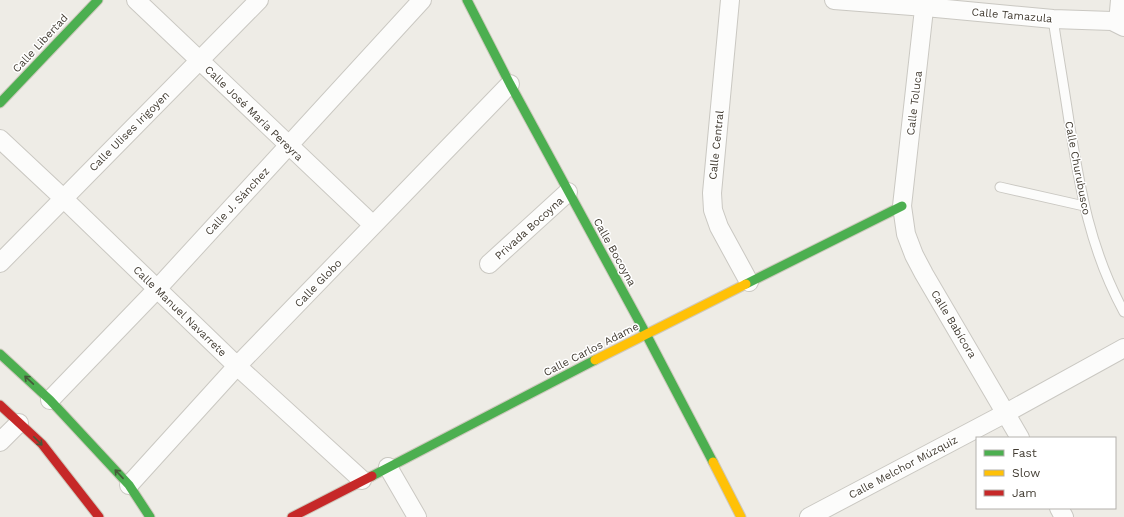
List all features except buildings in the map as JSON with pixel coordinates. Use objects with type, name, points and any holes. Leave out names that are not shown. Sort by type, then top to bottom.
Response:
[{"type":"street","name":"Calle Libertad","points":[[0,103],[98,0]]},
{"type":"street","name":"Calle José María Pereyra","points":[[136,0],[288,146],[373,225]]},
{"type":"street","name":"Calle Ulises Irigoyen","points":[[0,263],[259,0]]},
{"type":"street","name":"Calle J. Sánchez","points":[[50,400],[157,289],[422,0]]},
{"type":"street","name":"Calle Bocoyna","points":[[467,0],[510,84],[646,334],[741,517]]},
{"type":"street","name":"Calle Central","points":[[730,0],[712,193],[713,210],[719,227],[749,282]]},
{"type":"street","name":"Calle Tamazula","points":[[834,0],[925,3],[1053,19],[1112,21],[1121,25]]},
{"type":"street","points":[[1120,0],[1121,25]]},
{"type":"street","name":"Calle Toluca","points":[[902,206],[925,3]]},
{"type":"street","name":"Calle Globo","points":[[129,485],[237,366],[510,84]]},
{"type":"street","name":"Calle Manuel Navarrete","points":[[0,139],[237,366],[362,480]]},
{"type":"street","name":"Privada Bocoyna","points":[[489,264],[568,192]]},
{"type":"street","name":"Calle Carlos Adame","points":[[292,517],[646,334],[902,206]]},
{"type":"street","name":"Calle Babícora","points":[[902,206],[906,234],[914,255],[1019,437]]},
{"type":"street","name":"Calle Melchor Múzquiz","points":[[809,517],[1006,413],[1124,348]]},
{"type":"street","points":[[0,354],[50,400],[129,485],[150,517]]},
{"type":"street","points":[[0,404],[42,444],[97,516]]},
{"type":"street","points":[[0,442],[19,423]]},
{"type":"street","points":[[388,467],[417,517]]},
{"type":"lane","name":"Calle Churubusco","points":[[1053,19],[1084,206],[1094,244],[1104,272],[1124,312]]},
{"type":"lane","points":[[1000,186],[1084,206]]},
{"type":"traffic: fast","points":[[0,103],[98,0]]},
{"type":"traffic: fast","points":[[467,0],[510,84],[646,334],[713,462]]},
{"type":"traffic: fast","points":[[746,284],[902,206]]},
{"type":"traffic: fast","points":[[0,354],[50,400],[129,485],[150,517]]},
{"type":"traffic: fast","points":[[372,476],[595,360]]},
{"type":"traffic: slow","points":[[595,360],[746,284]]},
{"type":"traffic: slow","points":[[713,462],[741,517]]},
{"type":"traffic: jam","points":[[0,405],[42,444],[99,517]]},
{"type":"traffic: jam","points":[[292,517],[372,476]]}]
